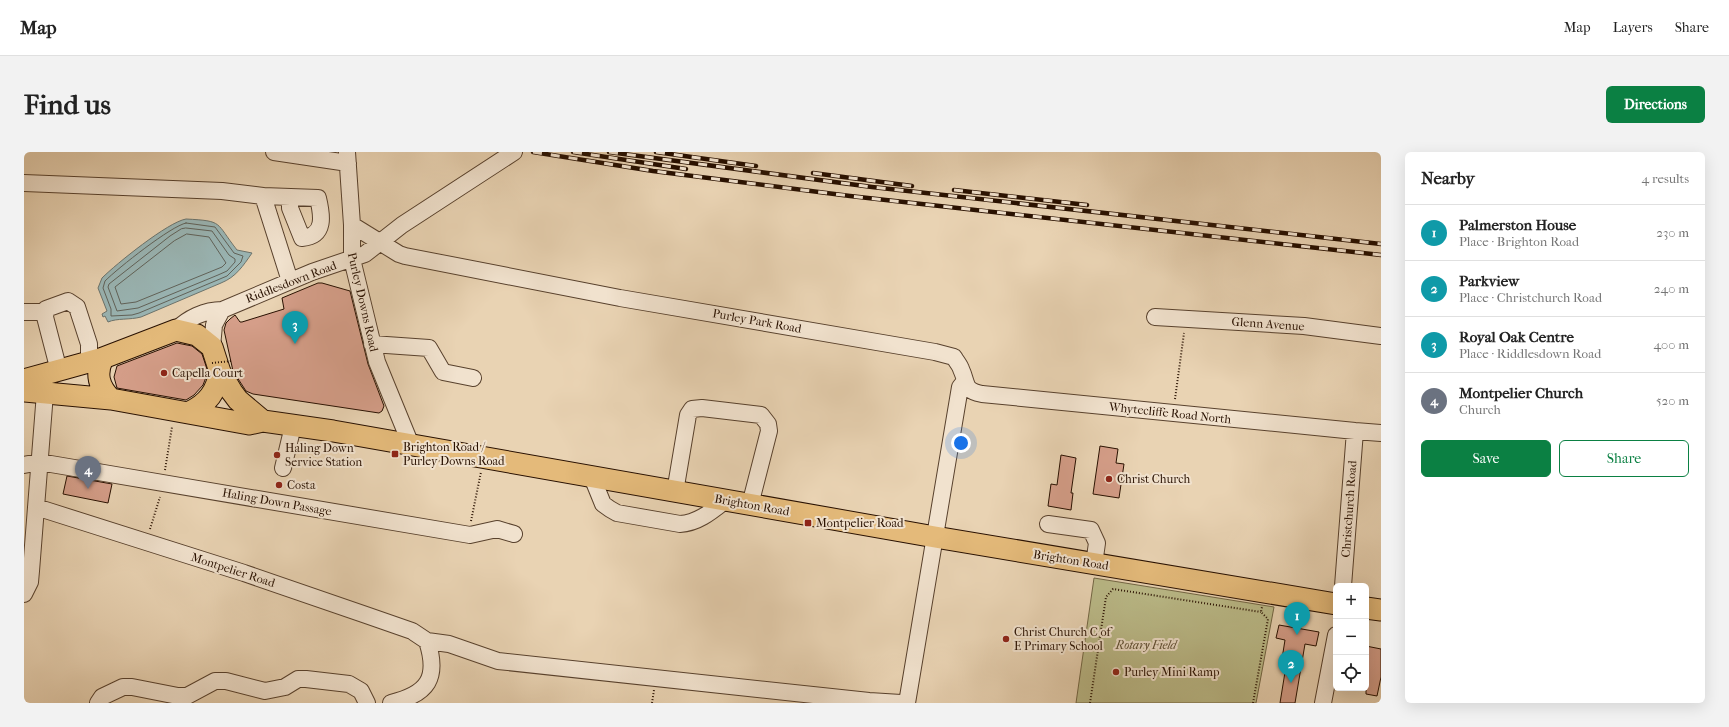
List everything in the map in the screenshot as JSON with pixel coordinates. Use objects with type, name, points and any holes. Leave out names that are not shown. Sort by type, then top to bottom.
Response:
[{"type":"main road","points":[[24,380],[96,360],[176,330],[186,331],[196,335],[219,361],[238,400],[263,422]]},
{"type":"main road","points":[[96,360],[99,368],[99,380],[103,390],[111,399]]},
{"type":"main road","points":[[190,412],[208,400],[216,387],[219,361]]},
{"type":"main road","name":"Brighton Road","points":[[24,391],[111,399],[190,412],[222,420],[249,424],[263,422],[294,426],[411,445],[935,537],[1333,603]]},
{"type":"street","points":[[274,152],[348,158]]},
{"type":"street","name":"Riddlesdown Road","points":[[176,330],[185,321],[210,310],[222,310],[312,272],[365,254],[402,225],[514,152]]},
{"type":"street","name":"Purley Downs Road","points":[[348,158],[352,225],[352,259],[377,362],[411,445]]},
{"type":"street","points":[[24,182],[222,191],[290,198]]},
{"type":"street","points":[[263,196],[290,281]]},
{"type":"street","points":[[352,225],[380,242]]},
{"type":"street","name":"Purley Park Road","points":[[380,242],[405,256],[620,298],[935,352],[954,357],[961,369],[964,382]]},
{"type":"street","points":[[59,370],[46,317],[46,309],[68,301],[77,307],[96,360]]},
{"type":"street","points":[[219,361],[214,325],[222,310]]},
{"type":"street","points":[[24,312],[46,312]]},
{"type":"street","name":"Glenn Avenue","points":[[1155,317],[1304,326],[1381,336]]},
{"type":"street","points":[[372,344],[429,348],[443,372],[473,378]]},
{"type":"street","points":[[907,703],[960,388],[964,382]]},
{"type":"street","name":"Whytecliffe Road North","points":[[964,382],[973,392],[982,394],[1381,433]]},
{"type":"street","points":[[24,594],[30,582],[32,572],[36,507],[31,463],[45,392]]},
{"type":"street","points":[[676,492],[688,415],[692,409],[702,408],[761,415],[768,424],[769,431],[750,504]]},
{"type":"street","points":[[283,468],[294,426]]},
{"type":"street","name":"Christchurch Road","points":[[1343,583],[1355,431]]},
{"type":"street","name":"Haling Down Passage","points":[[31,463],[163,483],[468,535],[497,529],[514,534]]},
{"type":"street","points":[[592,477],[603,504],[617,513],[680,524],[687,524],[699,520],[726,500]]},
{"type":"street","name":"Montpelier Road","points":[[36,507],[146,541],[366,615],[412,632],[428,641],[449,644],[498,661],[869,701],[901,703]]},
{"type":"street","points":[[1048,524],[1091,530],[1097,543],[1094,564]]},
{"type":"street","points":[[391,703],[409,699],[423,689],[433,669],[433,658],[428,641]]},
{"type":"street","points":[[1323,703],[1333,651]]},
{"type":"street","points":[[98,703],[102,697],[123,687],[132,687],[178,696],[187,696],[215,681],[266,691],[285,687],[298,679],[349,684],[362,691],[367,703]]},
{"type":"path","points":[[1174,401],[1186,319]]},
{"type":"path","points":[[146,541],[163,483],[172,426]]},
{"type":"path","points":[[468,535],[484,458]]},
{"type":"path","points":[[1090,703],[1106,597],[1113,590],[1261,612],[1268,619],[1253,703]]},
{"type":"path","points":[[1261,612],[1266,592]]},
{"type":"green space","name":"Rotary Field","points":[[1094,578],[1274,607],[1256,703],[1076,703]]},
{"type":"water","points":[[186,219],[213,222],[221,228],[237,250],[252,253],[239,271],[226,281],[141,317],[108,322],[102,314],[107,311],[98,288],[102,278],[118,263],[155,235]]},
{"type":"building","points":[[318,283],[350,291],[368,364],[384,406],[382,411],[379,413],[253,394],[246,391],[233,371],[224,330],[226,323],[235,315],[240,322],[242,322],[284,309],[282,298]]},
{"type":"building","name":"Capella Court","points":[[177,343],[192,346],[202,354],[208,372],[203,385],[194,395],[186,400],[117,388],[114,377],[117,366]]},
{"type":"building","name":"Christ Church","points":[[1100,446],[1118,449],[1116,463],[1124,464],[1119,498],[1093,494]]},
{"type":"building","points":[[1061,455],[1076,458],[1071,493],[1073,493],[1071,510],[1048,506],[1051,484],[1057,485]]},
{"type":"building","points":[[67,476],[112,484],[108,503],[63,494]]},
{"type":"building","points":[[1279,625],[1319,632],[1316,646],[1305,644],[1295,703],[1280,703],[1286,666],[1281,665],[1285,640],[1276,638]]},
{"type":"building","points":[[1369,647],[1381,649],[1381,677],[1377,696],[1366,694],[1366,691],[1369,691]]},
{"type":"railway","points":[[533,152],[653,171],[850,196],[1381,255]]},
{"type":"railway","points":[[573,152],[686,169]]},
{"type":"railway","points":[[609,152],[872,187],[1381,244]]},
{"type":"railway","points":[[656,152],[756,166]]},
{"type":"railway","points":[[813,173],[912,186]]},
{"type":"railway","points":[[954,190],[1087,205]]},
{"type":"place","name":"Royal Oak Centre","points":[[295,344]]},
{"type":"place","name":"Capella Court","points":[[164,373]]},
{"type":"place","name":"Brighton Road / Purley Downs Road","points":[[395,454]]},
{"type":"place","name":"Haling Down Service Station","points":[[277,455]]},
{"type":"place","name":"Christ Church","points":[[1109,479]]},
{"type":"place","name":"Costa","points":[[279,485]]},
{"type":"place","name":"Montpelier Church","points":[[88,489]]},
{"type":"place","name":"Montpelier Road","points":[[808,523]]},
{"type":"place","name":"Palmerston House","points":[[1297,635]]},
{"type":"place","name":"Christ Church C of E Primary School","points":[[1006,639]]},
{"type":"place","name":"Purley Mini Ramp","points":[[1116,672]]},
{"type":"place","name":"Parkview","points":[[1291,683]]}]
